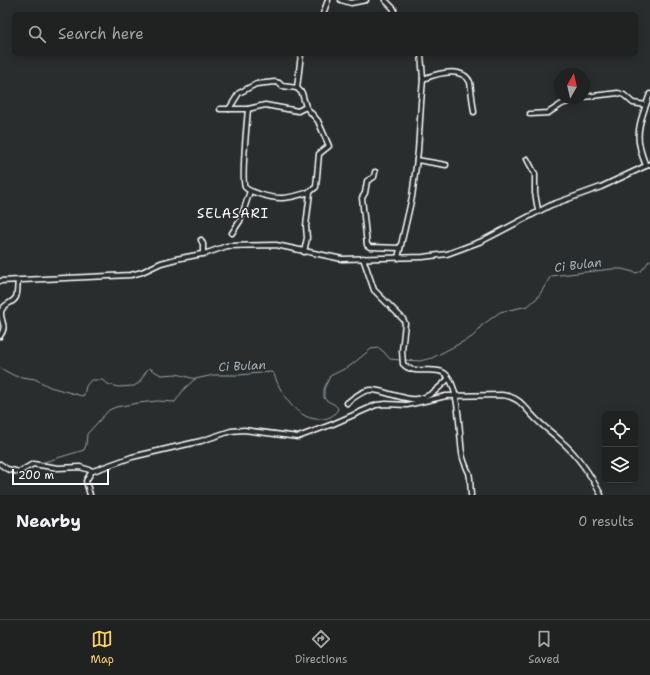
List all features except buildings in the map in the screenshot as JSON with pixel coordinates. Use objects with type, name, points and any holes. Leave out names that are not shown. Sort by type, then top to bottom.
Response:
[{"type":"street","points":[[324,12],[328,0]]},
{"type":"street","points":[[341,0],[351,3],[366,0]]},
{"type":"street","points":[[385,0],[394,9],[394,12]]},
{"type":"street","points":[[297,88],[301,56]]},
{"type":"street","points":[[398,258],[412,197],[418,160],[423,79],[420,56]]},
{"type":"street","points":[[423,79],[442,73],[456,74],[468,78],[470,82],[474,112]]},
{"type":"street","points":[[229,109],[239,93],[256,84],[275,82],[279,83],[283,87],[297,88],[302,93],[306,107],[318,121],[329,146],[319,154],[316,187],[310,192],[281,199],[250,191],[245,187],[244,156],[248,110]]},
{"type":"street","points":[[590,96],[618,93],[624,95],[633,103],[646,105]]},
{"type":"street","points":[[0,281],[131,275],[142,272],[161,263],[203,254],[227,246],[276,245],[338,259],[430,257],[447,254],[464,249],[497,233],[538,210],[601,187],[648,165],[639,147],[638,136],[650,94]]},
{"type":"street","points":[[530,114],[548,113],[562,104]]},
{"type":"street","points":[[220,109],[248,110],[265,105],[298,111],[306,107]]},
{"type":"street","points":[[527,159],[535,174],[535,197],[538,210]]},
{"type":"street","points":[[418,160],[446,165]]},
{"type":"street","points":[[376,172],[374,177],[367,181],[365,193],[362,198],[367,245],[370,247],[400,248]]},
{"type":"street","points":[[232,233],[240,221],[250,191]]},
{"type":"street","points":[[304,252],[307,238],[306,226],[310,192]]},
{"type":"street","points":[[201,240],[203,244],[203,254]]},
{"type":"street","points":[[363,258],[374,290],[405,323],[402,360],[405,366],[409,368],[441,372],[449,378],[453,385],[456,396],[462,454],[470,477],[471,495]]},
{"type":"street","points":[[0,336],[4,330],[1,312],[4,306],[16,298],[18,281]]},
{"type":"street","points":[[347,403],[361,393],[372,390],[380,390],[409,399],[422,398],[433,393],[449,378]]},
{"type":"street","points":[[0,464],[7,469],[19,472],[33,464],[58,468],[80,467],[92,471],[132,458],[231,431],[244,430],[298,437],[333,424],[376,405],[407,405],[440,397],[502,395],[517,400],[536,420],[562,441],[593,479],[601,495]]},
{"type":"street","points":[[90,495],[86,481],[92,471]]},
{"type":"waterway","name":"Ci Bulan","points":[[404,360],[420,361],[432,358],[472,337],[481,326],[500,312],[528,306],[538,297],[551,276],[612,269],[622,269],[637,273],[642,270],[650,260]]},
{"type":"waterway","name":"Ci Bulan","points":[[0,368],[15,376],[35,379],[50,387],[82,396],[84,395],[86,386],[91,380],[102,380],[108,384],[118,387],[134,386],[139,383],[149,368],[161,375],[177,374],[195,379],[214,375],[239,375],[271,372],[274,374],[286,398],[298,412],[314,419],[323,419],[332,416],[338,409],[336,405],[324,398],[324,389],[330,376],[350,366],[371,349],[379,348],[390,359],[401,360]]},
{"type":"waterway","points":[[41,463],[84,450],[87,434],[109,410],[116,407],[138,403],[157,401],[175,402],[184,389],[195,379]]},
{"type":"district","name":"SELASARI","points":[[233,213]]}]
